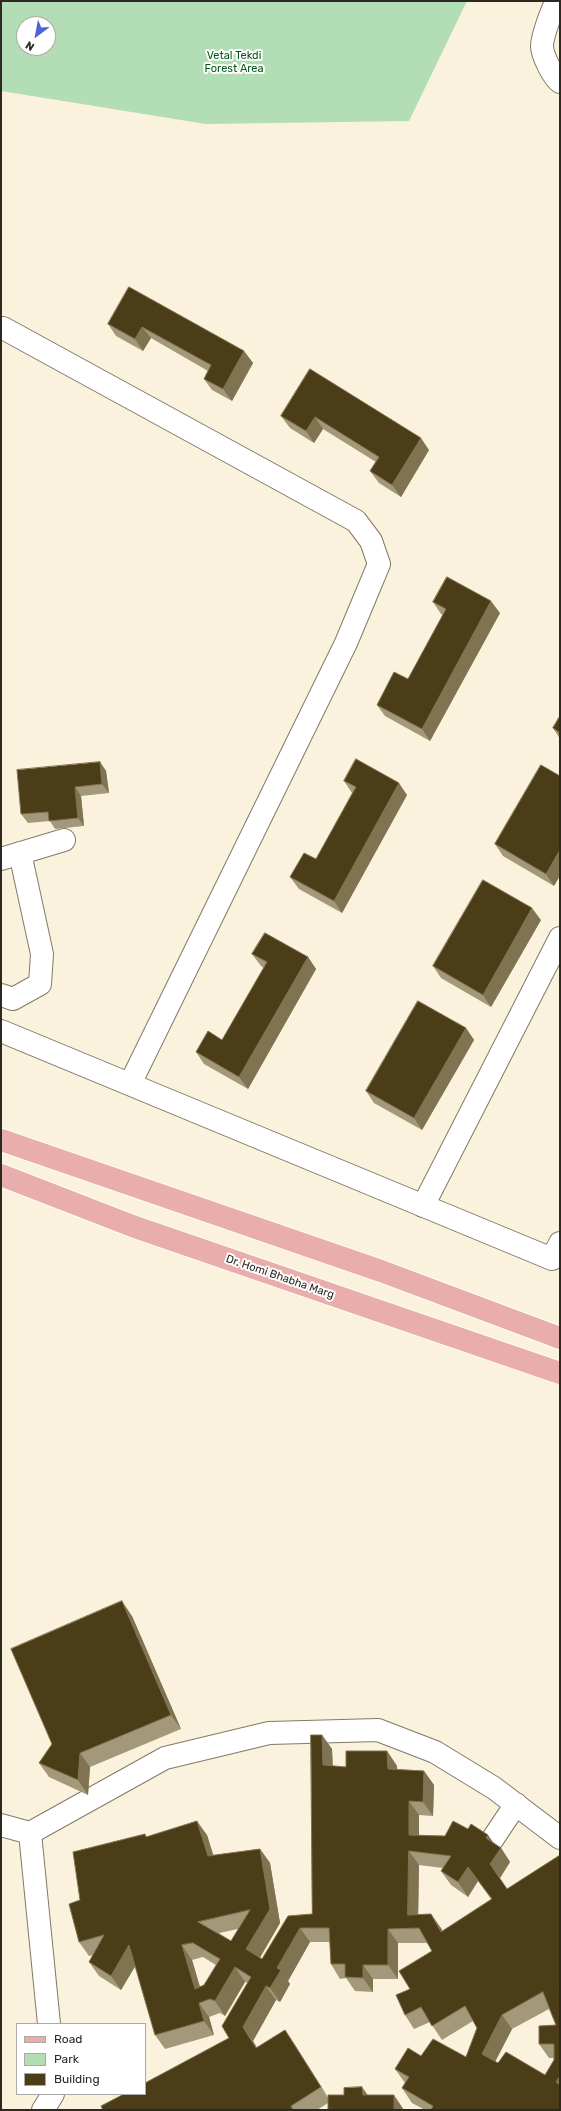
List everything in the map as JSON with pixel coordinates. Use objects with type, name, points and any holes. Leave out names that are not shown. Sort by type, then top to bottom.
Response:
[{"type":"main road","points":[[1,1140],[381,1271],[560,1338]]},
{"type":"main road","name":"Dr. Homi Bhabha Marg","points":[[1,1175],[135,1227],[560,1373]]},
{"type":"street","points":[[557,1],[552,10],[542,46],[554,77],[560,82]]},
{"type":"street","points":[[3,328],[356,521],[371,540],[379,564],[346,643],[130,1084]]},
{"type":"street","points":[[1,995],[13,999],[40,984],[42,954],[10,856],[64,840]]},
{"type":"street","points":[[423,1206],[560,938]]},
{"type":"street","points":[[1,1031],[552,1259],[560,1243]]},
{"type":"street","points":[[1,1825],[30,1833],[165,1758],[269,1733],[378,1730],[435,1752],[494,1788],[560,1838]]},
{"type":"street","points":[[492,1840],[516,1804]]},
{"type":"street","points":[[30,1833],[49,2023]]},
{"type":"street","points":[[43,2110],[53,2095]]},
{"type":"street","points":[[54,2095],[60,2110]]},
{"type":"green space","name":"Vetal Tekdi Forest Area","points":[[1,1],[467,1],[409,121],[206,124],[1,91]]},
{"type":"building","points":[[129,287],[244,351],[223,389],[204,379],[211,365],[142,327],[135,339],[108,324]]},
{"type":"building","points":[[310,369],[421,438],[392,485],[370,471],[379,457],[315,417],[306,431],[281,416]]},
{"type":"building","points":[[447,577],[491,601],[422,729],[377,705],[394,672],[408,679],[446,609],[433,602]]},
{"type":"building","points":[[560,716],[560,733],[553,728]]},
{"type":"building","points":[[356,759],[399,783],[334,901],[290,877],[304,853],[316,859],[356,787],[344,781]]},
{"type":"building","points":[[100,762],[102,784],[75,787],[78,818],[49,821],[48,812],[21,814],[17,770]]},
{"type":"building","points":[[541,765],[560,776],[560,850],[546,874],[495,844]]},
{"type":"building","points":[[483,880],[532,908],[483,995],[433,966]]},
{"type":"building","points":[[265,933],[308,957],[239,1077],[196,1052],[208,1031],[222,1040],[267,962],[252,954]]},
{"type":"building","points":[[418,1001],[466,1028],[414,1118],[366,1091]]},
{"type":"building","points":[[122,1601],[171,1715],[80,1753],[78,1780],[39,1763],[52,1744],[11,1649]]},
{"type":"building","points":[[311,1735],[322,1735],[323,1765],[346,1767],[346,1751],[387,1751],[388,1769],[424,1771],[423,1802],[409,1801],[409,1835],[445,1836],[453,1821],[468,1829],[471,1824],[488,1835],[486,1838],[501,1848],[490,1864],[507,1889],[560,1855],[560,2076],[556,2082],[560,2085],[560,2110],[431,2110],[433,2106],[402,2088],[409,2077],[395,2069],[408,2048],[421,2056],[433,2039],[466,2057],[477,2028],[465,2006],[432,2026],[421,2007],[405,2015],[396,1995],[410,1989],[399,1971],[432,1951],[419,1928],[388,1929],[388,1965],[363,1965],[363,1978],[345,1977],[345,1964],[331,1964],[329,1928],[300,1928],[277,1968],[281,1970],[270,1988],[266,1986],[243,2027],[256,2048],[285,2030],[321,2087],[291,2106],[293,2110],[103,2110],[101,2106],[122,2095],[146,2095],[146,2082],[229,2038],[222,2026],[251,1977],[235,1967],[215,2001],[210,1999],[199,2003],[204,2021],[155,2035],[129,1945],[111,1976],[89,1962],[104,1935],[79,1942],[69,1904],[80,1900],[73,1852],[145,1834],[146,1837],[197,1821],[208,1856],[260,1849],[270,1909],[246,1949],[262,1959],[288,1916],[312,1914]],"holes":[[[409,1851],[451,1856],[441,1871],[458,1882],[468,1867],[492,1899],[441,1932],[431,1914],[408,1915]],[[250,1910],[231,1941],[198,1922]],[[193,1943],[220,1959],[204,1985],[195,1989],[182,1945]],[[543,1992],[556,2025],[539,2026],[539,2044],[554,2044],[554,2060],[545,2075],[506,2052],[498,2063],[482,2054],[502,2015]]]},
{"type":"building","points":[[362,2087],[363,2095],[394,2095],[394,2110],[328,2110],[328,2095],[344,2095],[344,2088]]}]
